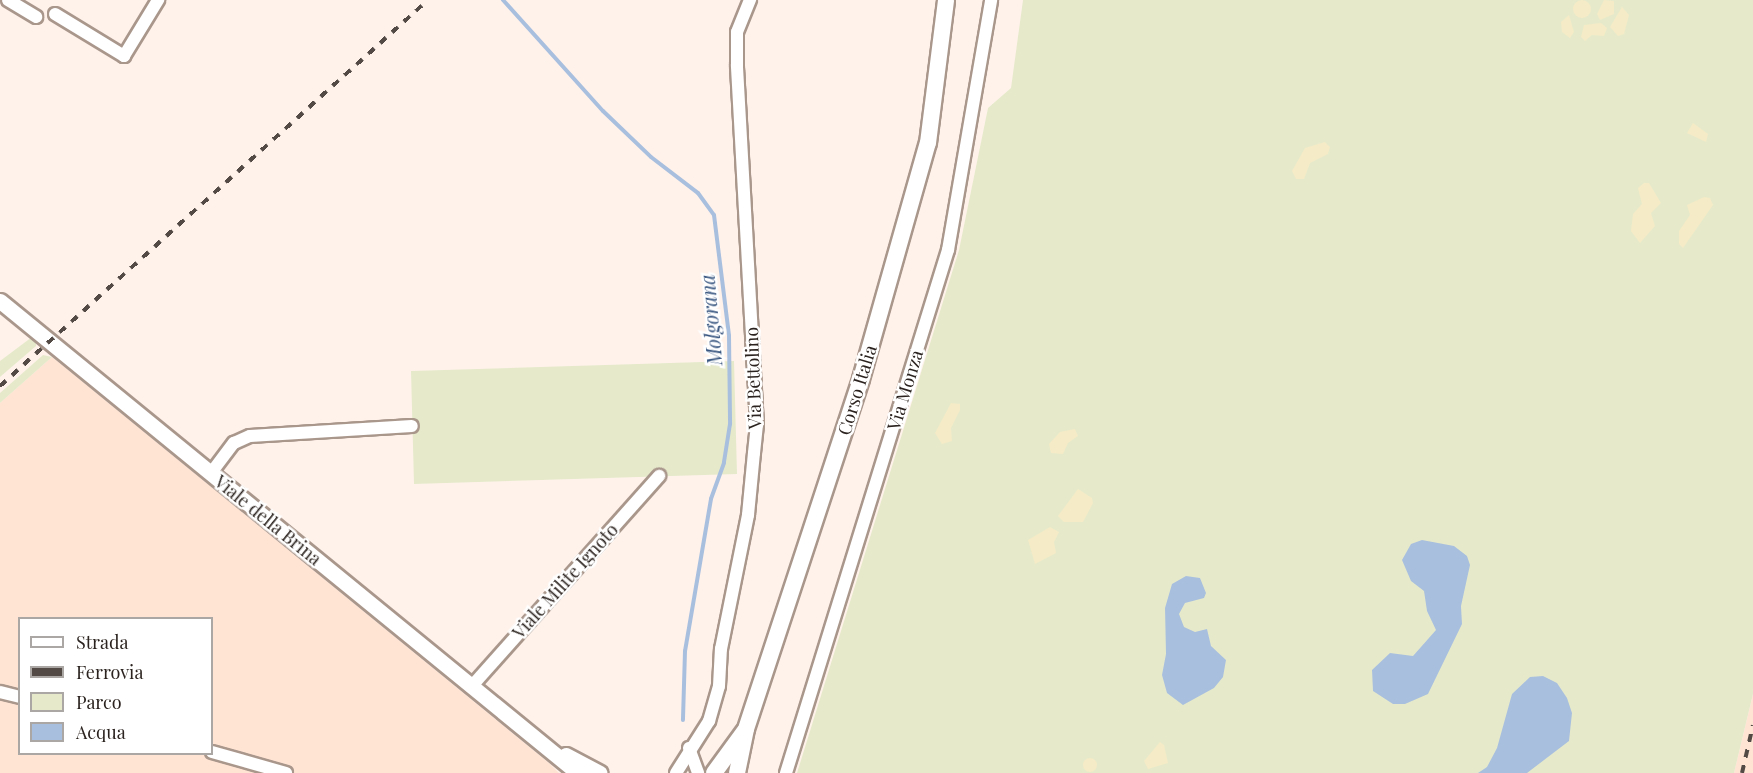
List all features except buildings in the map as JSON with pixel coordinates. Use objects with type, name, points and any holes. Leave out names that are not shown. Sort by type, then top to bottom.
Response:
[{"type":"main road","name":"Corso Italia","points":[[736,773],[746,729],[828,488],[928,143],[946,0]]},
{"type":"main road","points":[[714,773],[746,729]]},
{"type":"street","points":[[8,0],[36,17]]},
{"type":"street","points":[[55,14],[124,56],[158,0]]},
{"type":"street","name":"Via Bettolino","points":[[676,773],[689,748],[709,721],[719,686],[728,602],[748,515],[756,434],[736,66],[737,32],[750,0]]},
{"type":"street","name":"Via Monza","points":[[786,773],[948,250],[991,0]]},
{"type":"street","name":"Viale della Brina","points":[[0,301],[578,773]]},
{"type":"street","points":[[211,473],[234,443],[250,436],[412,426]]},
{"type":"street","name":"Viale Milite Ignoto","points":[[471,687],[659,476]]},
{"type":"street","points":[[0,692],[18,696]]},
{"type":"street","name":"Viale della Brina","points":[[535,739],[600,773]]},
{"type":"street","points":[[689,748],[698,773]]},
{"type":"street","points":[[213,752],[286,773]]},
{"type":"shaded area","points":[[52,357],[559,773],[0,773],[0,403]]},
{"type":"shaded area","points":[[1753,694],[1753,773],[1734,773]]},
{"type":"green space","points":[[1023,0],[1753,0],[1753,694],[1734,773],[797,773],[959,250],[988,108],[1011,88]]},
{"type":"green space","points":[[32,337],[36,340],[36,346],[0,377],[0,361]]},
{"type":"green space","points":[[43,355],[52,357],[0,403],[0,393]]},
{"type":"green space","points":[[734,361],[737,474],[414,484],[411,371]]},
{"type":"sand","points":[[1582,0],[1588,3],[1591,9],[1588,15],[1582,18],[1576,15],[1573,9],[1576,3]]},
{"type":"sand","points":[[1604,0],[1614,1],[1614,14],[1600,20],[1597,14]]},
{"type":"sand","points":[[1622,7],[1629,15],[1624,34],[1618,36],[1610,27]]},
{"type":"sand","points":[[1569,15],[1574,32],[1570,38],[1562,32],[1561,22]]},
{"type":"sand","points":[[1601,23],[1607,28],[1604,36],[1592,35],[1585,41],[1581,37],[1584,25]]},
{"type":"sand","points":[[1693,123],[1708,134],[1706,142],[1687,133]]},
{"type":"sand","points":[[1325,142],[1330,147],[1328,154],[1310,163],[1304,179],[1296,179],[1292,171],[1305,148]]},
{"type":"sand","points":[[1644,183],[1649,183],[1661,203],[1651,213],[1655,226],[1640,243],[1631,231],[1633,214],[1642,204],[1638,188]]},
{"type":"sand","points":[[1704,197],[1710,198],[1713,205],[1683,248],[1679,244],[1679,231],[1690,215],[1687,205]]},
{"type":"sand","points":[[951,403],[960,404],[960,410],[951,428],[952,441],[942,444],[935,433]]},
{"type":"sand","points":[[1075,429],[1078,436],[1068,443],[1063,454],[1051,453],[1049,444],[1060,432]]},
{"type":"sand","points":[[1078,489],[1092,498],[1093,503],[1083,522],[1064,522],[1058,516]]},
{"type":"sand","points":[[1050,527],[1059,532],[1054,542],[1056,553],[1035,564],[1028,540]]},
{"type":"sand","points":[[1160,742],[1164,745],[1168,763],[1148,769],[1144,761]]},
{"type":"sand","points":[[1090,758],[1095,760],[1097,765],[1095,770],[1090,772],[1085,770],[1083,765],[1085,760]]},
{"type":"water","points":[[1422,540],[1454,546],[1467,556],[1470,565],[1461,606],[1462,624],[1428,694],[1405,704],[1393,704],[1373,691],[1372,670],[1390,653],[1413,656],[1436,630],[1427,611],[1424,591],[1411,581],[1402,560],[1411,544]]},
{"type":"water","points":[[1186,576],[1200,578],[1206,593],[1204,598],[1185,603],[1179,614],[1184,627],[1195,632],[1207,629],[1211,646],[1226,660],[1223,677],[1214,688],[1183,705],[1167,693],[1162,675],[1166,654],[1165,608],[1172,584]]},
{"type":"water","points":[[1543,676],[1557,683],[1567,698],[1572,713],[1569,741],[1527,773],[1478,773],[1487,767],[1497,748],[1512,694],[1530,677]]},
{"type":"waterway","name":"Molgorana","points":[[503,0],[603,111],[651,157],[698,193],[714,215],[729,336],[730,424],[724,463],[711,499],[685,651],[683,720]]},
{"type":"railway","points":[[0,386],[428,0]]},
{"type":"railway","points":[[1742,773],[1753,725]]}]
